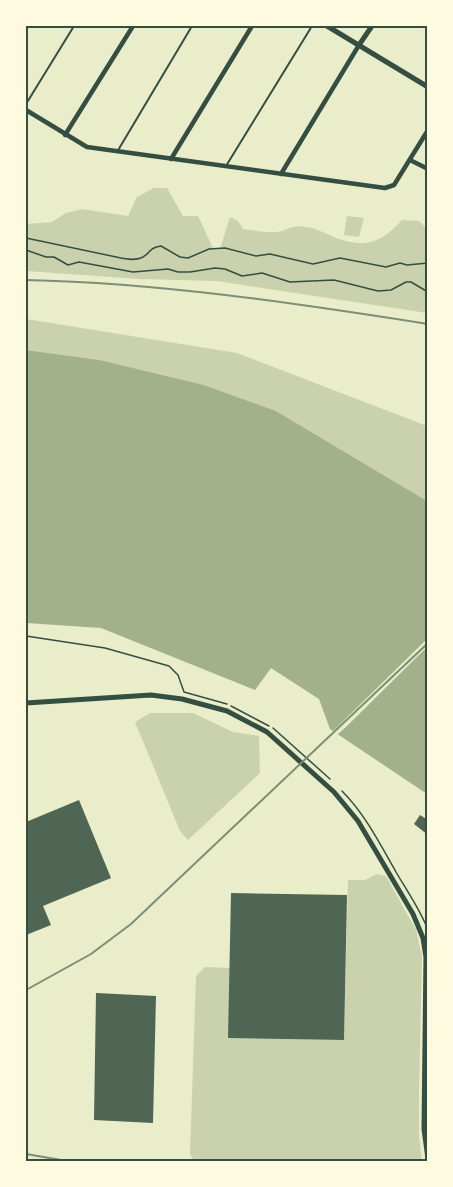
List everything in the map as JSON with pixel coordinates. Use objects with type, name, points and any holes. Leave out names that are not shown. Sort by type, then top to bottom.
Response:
[{"type":"street","points":[[65,135],[133,26]]},
{"type":"street","points":[[171,159],[252,26]]},
{"type":"street","points":[[327,26],[428,87]]},
{"type":"street","points":[[281,174],[372,26]]},
{"type":"street","points":[[26,110],[87,147],[385,188],[394,185],[428,130]]},
{"type":"street","points":[[410,160],[428,170]]},
{"type":"street","points":[[26,704],[151,695],[182,699],[227,711],[267,732],[325,784],[351,812],[413,914],[425,946],[424,1129],[428,1159]]},
{"type":"lane","points":[[26,104],[74,26]]},
{"type":"lane","points":[[117,152],[192,26]]},
{"type":"lane","points":[[226,166],[312,26]]},
{"type":"path","points":[[26,238],[46,244],[58,244],[135,259],[144,256],[152,248],[161,246],[180,258],[188,258],[209,249],[225,248],[256,256],[270,254],[313,264],[340,258],[386,267],[400,263],[407,265],[428,263]]},
{"type":"path","points":[[26,250],[54,256],[68,265],[79,262],[134,272],[168,269],[190,272],[225,269],[242,276],[262,273],[290,282],[334,280],[378,291],[391,290],[406,282],[411,282],[428,292]]},
{"type":"path","points":[[26,636],[95,646],[161,664],[176,671],[182,685]]},
{"type":"shaded area","points":[[154,188],[167,188],[183,216],[198,216],[213,248],[220,249],[230,217],[238,221],[243,229],[280,232],[296,227],[306,227],[356,243],[365,243],[380,238],[402,220],[419,221],[427,229],[427,313],[217,281],[139,279],[26,271],[26,224],[52,222],[66,213],[82,209],[128,216],[137,197]]},
{"type":"shaded area","points":[[347,216],[364,218],[359,237],[344,235]]},
{"type":"shaded area","points":[[26,319],[237,353],[427,426],[427,501],[276,411],[204,385],[100,360],[26,350]]},
{"type":"shaded area","points":[[26,350],[100,360],[204,385],[276,411],[427,501],[427,794],[330,729],[319,699],[271,668],[255,690],[101,628],[26,623]]},
{"type":"shaded area","points":[[150,713],[193,713],[233,732],[259,736],[260,773],[188,840],[180,831],[135,722]]},
{"type":"shaded area","points":[[377,874],[386,876],[416,930],[422,956],[419,1137],[422,1161],[195,1162],[190,1154],[196,976],[205,967],[230,968],[229,1038],[344,1040],[348,880],[365,880]]},
{"type":"pier","points":[[427,639],[427,647],[348,725],[336,736],[331,733]]},
{"type":"building","points":[[79,800],[111,878],[43,906],[51,925],[26,935],[26,822]]},
{"type":"building","points":[[420,815],[428,820],[428,835],[414,824]]},
{"type":"building","points":[[231,893],[347,895],[344,1040],[228,1038]]},
{"type":"building","points":[[96,993],[156,996],[153,1123],[94,1120]]},
{"type":"railway","points":[[26,280],[177,290],[428,324]]},
{"type":"railway","points":[[26,990],[91,954],[131,924],[428,643]]},
{"type":"railway","points":[[26,1154],[73,1162]]}]
